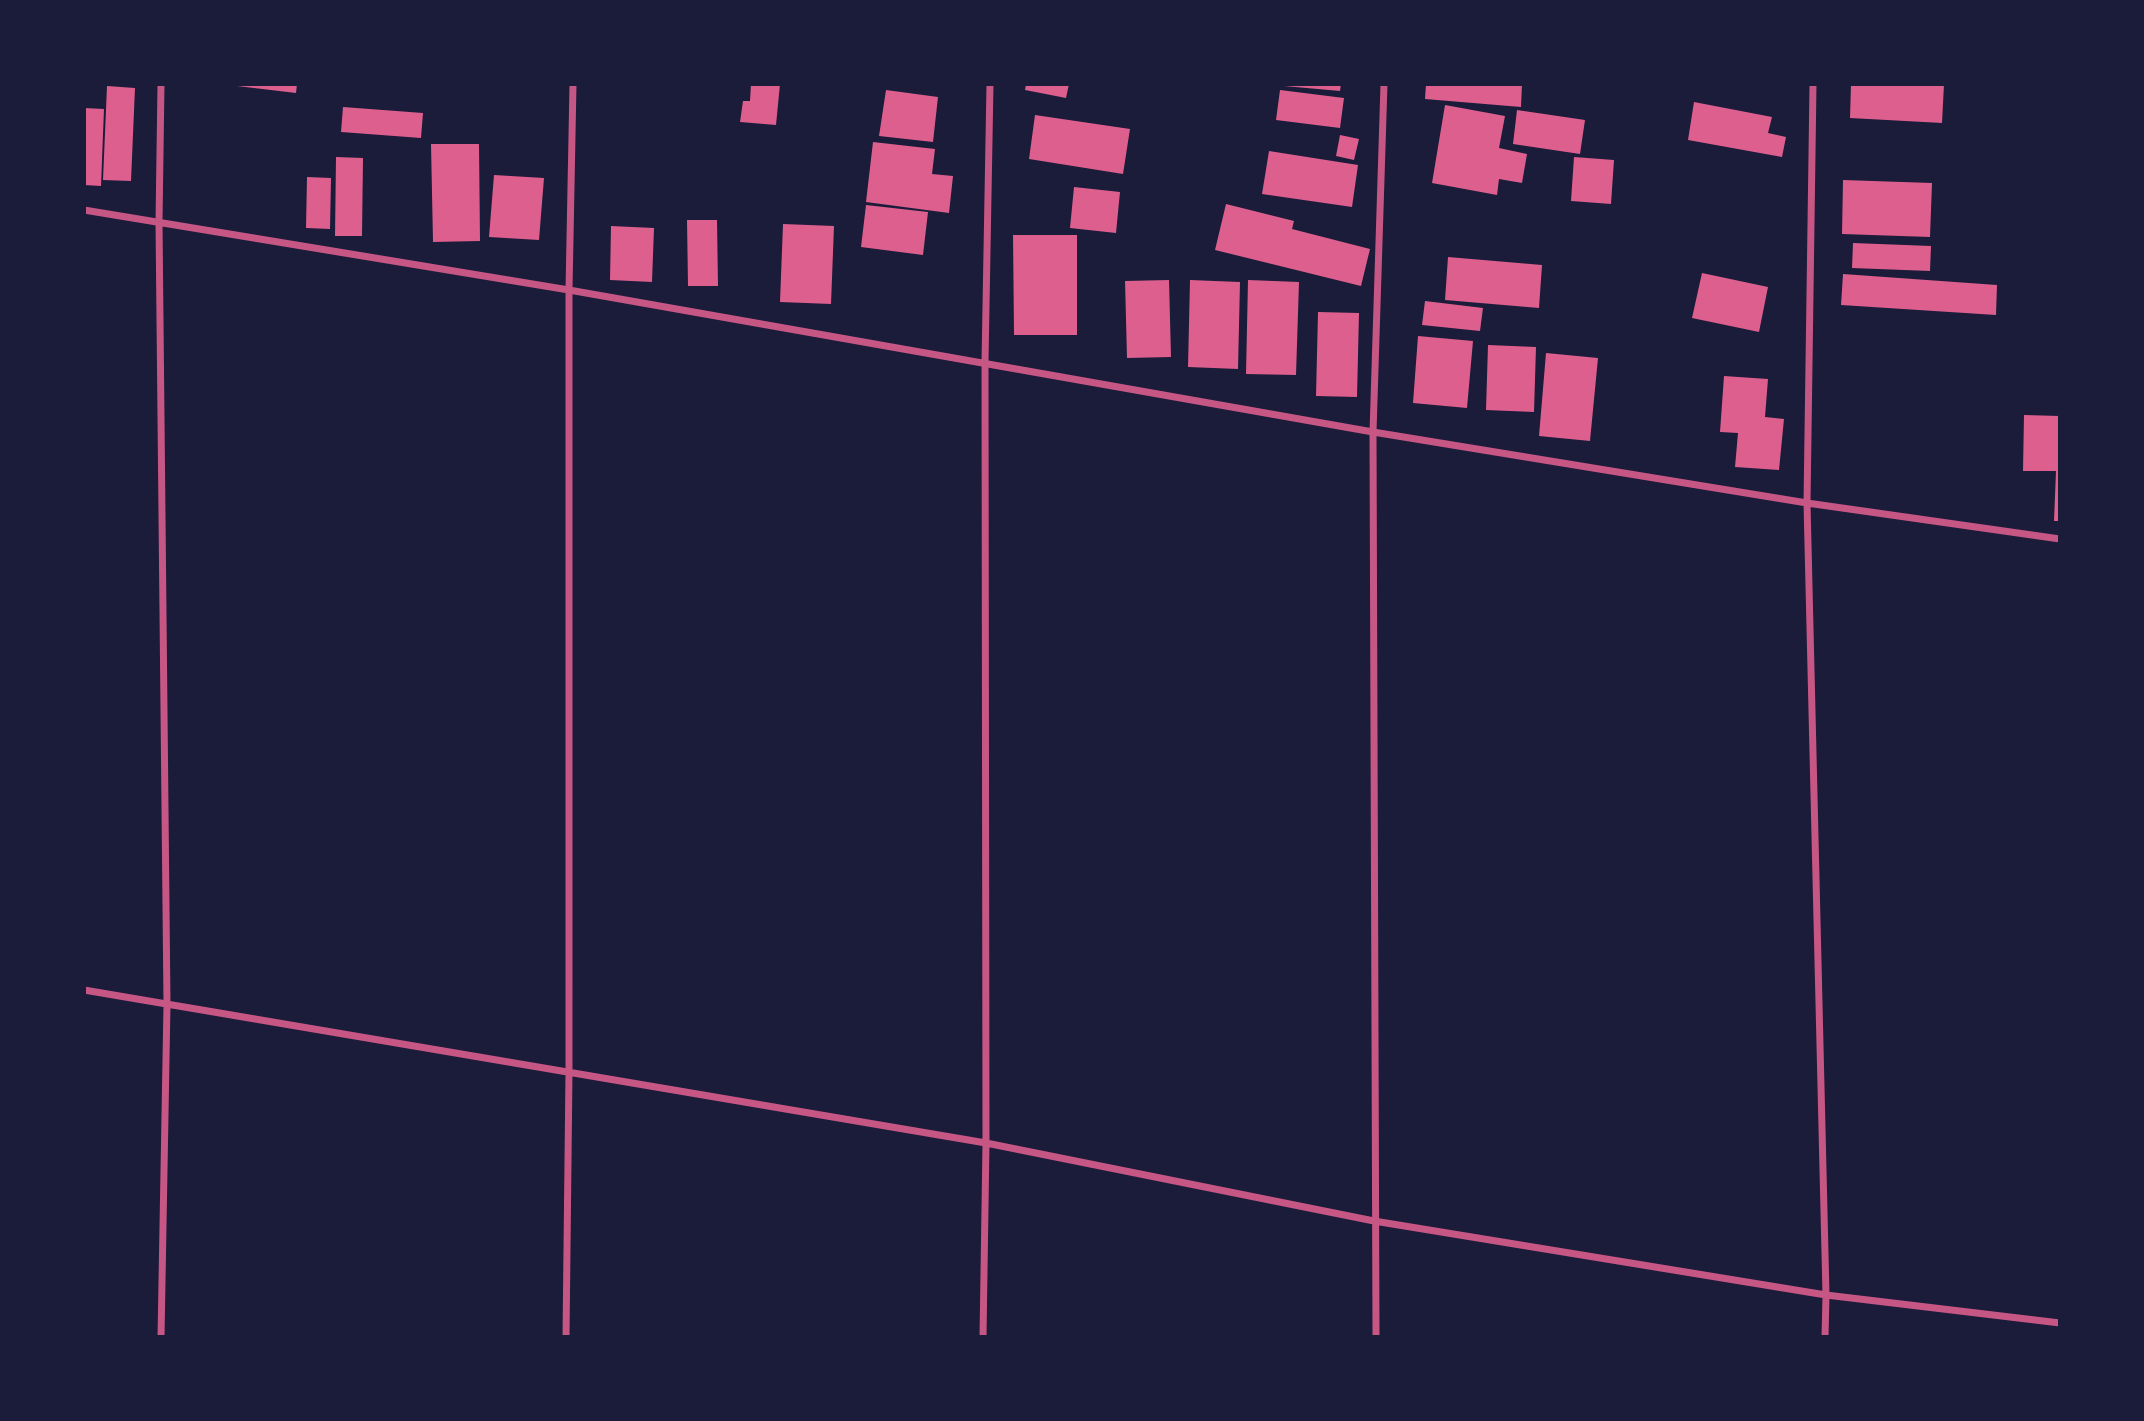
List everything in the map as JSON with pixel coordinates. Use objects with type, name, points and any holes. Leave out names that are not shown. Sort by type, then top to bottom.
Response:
[{"type":"street","points":[[161,84],[159,222],[167,1004],[161,1337]]},
{"type":"street","points":[[566,1337],[569,1072],[569,290],[573,84]]},
{"type":"street","points":[[983,1337],[986,1143],[985,362],[990,84]]},
{"type":"street","points":[[1376,1337],[1373,432],[1384,84]]},
{"type":"street","points":[[1813,84],[1807,503],[1825,1337]]},
{"type":"street","points":[[84,211],[569,290],[1373,432],[1807,503],[2060,540]]},
{"type":"street","points":[[84,990],[986,1143],[1374,1221],[1825,1295],[2060,1323]]},
{"type":"building","points":[[237,84],[297,84],[296,93]]},
{"type":"building","points":[[751,84],[780,84],[776,125],[740,122],[743,101],[750,101]]},
{"type":"building","points":[[1026,84],[1069,84],[1066,98],[1025,90]]},
{"type":"building","points":[[1284,84],[1341,84],[1340,91]]},
{"type":"building","points":[[1426,84],[1522,84],[1521,107],[1425,99]]},
{"type":"building","points":[[1851,84],[1944,84],[1942,123],[1850,118]]},
{"type":"building","points":[[107,86],[135,88],[131,181],[103,180]]},
{"type":"building","points":[[886,90],[938,97],[933,142],[879,136]]},
{"type":"building","points":[[1280,90],[1344,98],[1340,128],[1276,120]]},
{"type":"building","points":[[1694,102],[1772,117],[1768,133],[1786,137],[1782,157],[1688,140]]},
{"type":"building","points":[[1445,105],[1505,116],[1499,148],[1527,154],[1522,183],[1499,179],[1497,195],[1432,183]]},
{"type":"building","points":[[343,107],[423,113],[421,138],[341,132]]},
{"type":"building","points":[[84,108],[104,109],[101,186],[84,185]]},
{"type":"building","points":[[1517,110],[1585,120],[1580,154],[1513,144]]},
{"type":"building","points":[[1035,115],[1130,129],[1123,174],[1029,159]]},
{"type":"building","points":[[1340,135],[1359,139],[1354,160],[1336,156]]},
{"type":"building","points":[[873,142],[935,149],[932,174],[953,176],[949,213],[866,202]]},
{"type":"building","points":[[431,144],[479,144],[480,241],[433,242]]},
{"type":"building","points":[[1269,151],[1358,165],[1352,207],[1262,194]]},
{"type":"building","points":[[336,157],[363,158],[362,236],[335,236]]},
{"type":"building","points":[[1574,157],[1614,160],[1611,204],[1571,201]]},
{"type":"building","points":[[494,175],[544,178],[539,240],[489,237]]},
{"type":"building","points":[[307,177],[331,178],[330,229],[306,228]]},
{"type":"building","points":[[1843,180],[1932,183],[1930,237],[1842,234]]},
{"type":"building","points":[[1074,187],[1120,192],[1116,233],[1070,228]]},
{"type":"building","points":[[1226,204],[1294,221],[1292,229],[1370,249],[1361,286],[1215,250]]},
{"type":"building","points":[[866,205],[928,212],[923,255],[861,247]]},
{"type":"building","points":[[687,220],[717,220],[718,286],[688,286]]},
{"type":"building","points":[[783,224],[834,226],[831,304],[780,302]]},
{"type":"building","points":[[611,226],[654,228],[652,282],[610,280]]},
{"type":"building","points":[[1013,235],[1077,235],[1077,335],[1014,335]]},
{"type":"building","points":[[1853,243],[1931,246],[1930,271],[1852,268]]},
{"type":"building","points":[[1448,257],[1542,265],[1539,308],[1445,300]]},
{"type":"building","points":[[1702,273],[1768,287],[1759,332],[1692,318]]},
{"type":"building","points":[[1843,274],[1997,285],[1996,315],[1841,305]]},
{"type":"building","points":[[1169,280],[1171,357],[1127,358],[1125,281]]},
{"type":"building","points":[[1190,280],[1240,282],[1238,369],[1188,367]]},
{"type":"building","points":[[1248,280],[1299,282],[1296,375],[1246,374]]},
{"type":"building","points":[[1425,301],[1483,308],[1480,331],[1422,325]]},
{"type":"building","points":[[1318,312],[1359,313],[1357,397],[1316,396]]},
{"type":"building","points":[[1418,336],[1473,341],[1467,408],[1413,403]]},
{"type":"building","points":[[1488,345],[1536,347],[1534,412],[1486,410]]},
{"type":"building","points":[[1546,353],[1598,358],[1590,441],[1539,436]]},
{"type":"building","points":[[1724,376],[1768,379],[1765,417],[1784,419],[1779,470],[1735,467],[1738,433],[1720,432]]},
{"type":"building","points":[[2024,415],[2060,416],[2060,521],[2054,521],[2056,471],[2023,471]]}]
